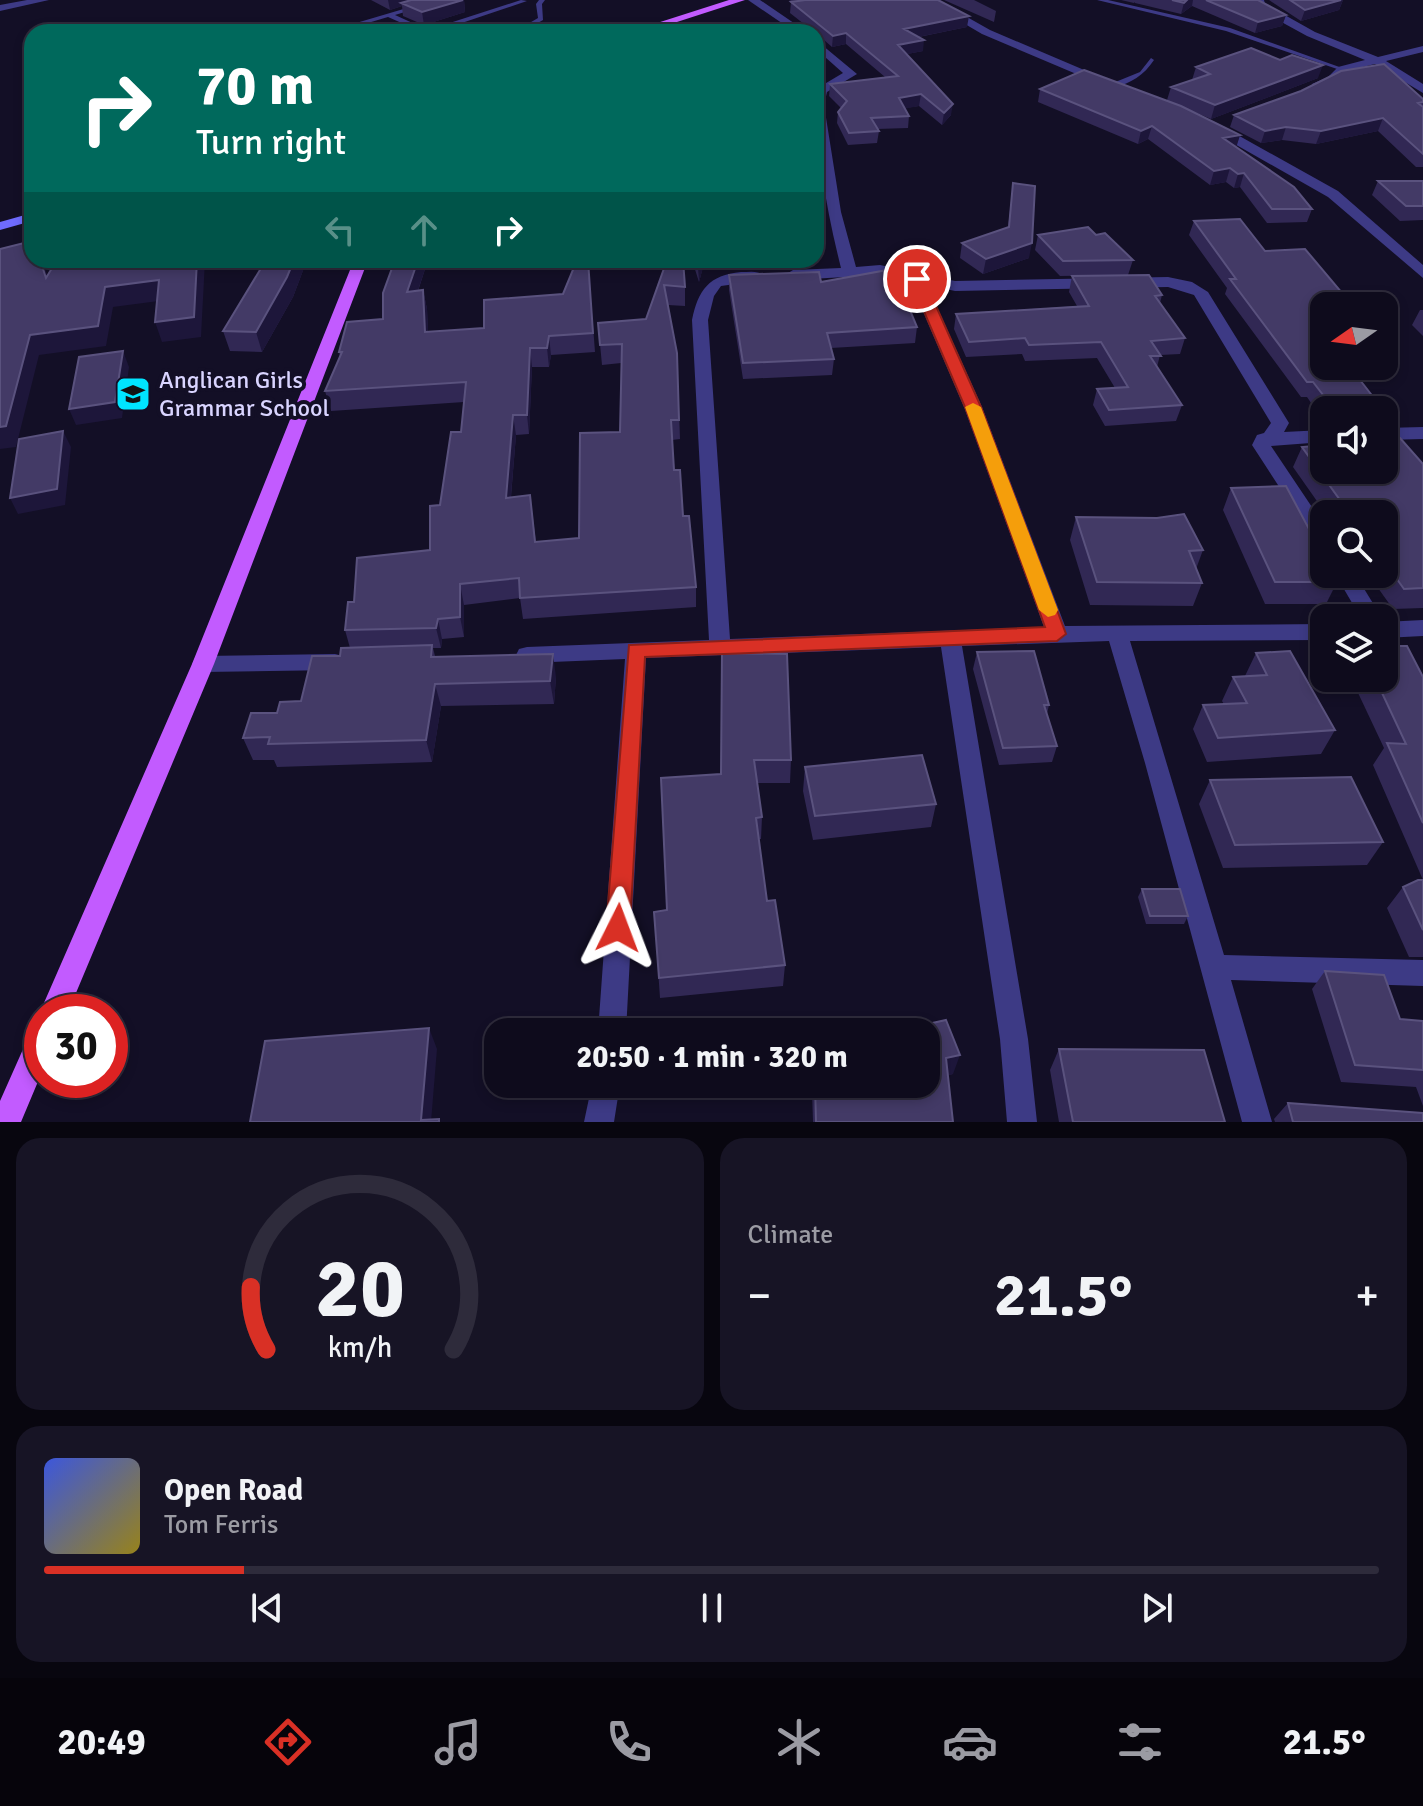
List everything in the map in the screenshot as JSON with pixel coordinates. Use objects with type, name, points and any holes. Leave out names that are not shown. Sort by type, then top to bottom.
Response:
[{"type":"main road","points":[[660,24],[740,0]]},
{"type":"main road","points":[[62,994],[203,664],[358,268]]},
{"type":"main road","points":[[6,1122],[24,1080]]},
{"type":"street","points":[[0,8],[44,0]]},
{"type":"street","points":[[753,0],[790,24]]},
{"type":"street","points":[[929,0],[986,32],[1122,88]]},
{"type":"street","points":[[1259,0],[1260,6],[1281,20],[1376,60],[1423,89]]},
{"type":"street","points":[[1299,95],[1332,80],[1342,69],[1423,49]]},
{"type":"street","points":[[824,50],[851,74],[824,88]]},
{"type":"street","points":[[1236,118],[1206,123],[1333,194],[1423,273]]},
{"type":"street","points":[[824,145],[834,212],[850,272]]},
{"type":"street","points":[[0,226],[24,219]]},
{"type":"street","points":[[720,647],[700,320],[704,294],[723,278],[880,270],[955,286],[1137,281],[1187,285],[1200,292],[1280,423],[1275,433],[1263,439],[1261,445],[1310,520]]},
{"type":"street","points":[[917,279],[978,420],[1057,634]]},
{"type":"street","points":[[1398,434],[1423,433]]},
{"type":"street","points":[[1263,439],[1310,437]]},
{"type":"street","points":[[1398,631],[1421,632]]},
{"type":"street","points":[[500,656],[1057,634],[1310,632]]},
{"type":"street","points":[[1117,633],[1257,1122]]},
{"type":"street","points":[[950,638],[1014,1039],[1022,1122]]},
{"type":"street","points":[[613,1018],[636,650]]},
{"type":"street","points":[[203,664],[361,661]]},
{"type":"street","points":[[1214,967],[1423,973]]},
{"type":"street","points":[[599,1122],[603,1098]]},
{"type":"lane","points":[[358,24],[441,0]]},
{"type":"lane","points":[[452,24],[523,0],[540,2],[541,19],[532,24]]},
{"type":"lane","points":[[1100,0],[1228,29],[1342,69]]},
{"type":"lane","points":[[388,15],[409,24]]},
{"type":"lane","points":[[1122,88],[1142,73],[1151,60]]},
{"type":"building","points":[[411,0],[463,0],[422,12],[401,3]]},
{"type":"building","points":[[938,0],[969,16],[904,29],[924,40],[898,45],[953,104],[944,113],[921,94],[899,98],[909,116],[871,118],[879,131],[849,133],[838,112],[847,101],[830,84],[898,76],[846,33],[833,36],[824,29],[824,24],[818,24],[791,2]]},
{"type":"building","points":[[1206,0],[1258,0],[1286,15],[1258,22]]},
{"type":"building","points":[[1290,0],[1341,0],[1305,10]]},
{"type":"building","points":[[1251,48],[1280,60],[1292,55],[1323,65],[1215,105],[1171,87],[1210,74],[1196,67]]},
{"type":"building","points":[[1384,64],[1423,99],[1418,103],[1423,107],[1423,154],[1383,118],[1321,131],[1286,127],[1265,131],[1234,115],[1301,91],[1341,71]]},
{"type":"building","points":[[1084,70],[1181,106],[1240,135],[1223,138],[1294,187],[1312,209],[1272,209],[1244,173],[1238,174],[1230,168],[1214,171],[1152,126],[1141,131],[1040,89]]},
{"type":"building","points":[[1378,181],[1423,181],[1423,206],[1406,206]]},
{"type":"building","points":[[1013,183],[1035,186],[1032,243],[986,259],[962,243],[1009,227]]},
{"type":"building","points":[[1240,219],[1265,251],[1305,249],[1341,292],[1310,292],[1310,380],[1360,380],[1372,396],[1324,396],[1313,382],[1307,382],[1230,279],[1236,279],[1194,221]]},
{"type":"building","points":[[1088,227],[1096,235],[1105,233],[1133,260],[1063,261],[1038,235]]},
{"type":"building","points":[[24,243],[24,268],[43,268],[46,278],[52,268],[197,268],[194,317],[155,322],[159,280],[105,287],[98,326],[30,335],[6,426],[0,427],[0,249]]},
{"type":"building","points":[[261,268],[291,268],[256,332],[223,331]]},
{"type":"building","points":[[392,268],[415,268],[407,292],[423,290],[425,332],[484,328],[484,300],[563,294],[574,268],[589,268],[593,333],[549,336],[547,348],[530,348],[527,415],[513,415],[506,498],[530,495],[535,542],[579,538],[580,433],[620,432],[622,344],[600,345],[598,323],[646,319],[664,268],[684,268],[685,287],[664,285],[677,353],[679,420],[671,420],[674,470],[680,470],[683,516],[689,516],[696,587],[520,598],[519,578],[460,584],[460,617],[438,619],[436,628],[345,630],[348,602],[354,602],[357,558],[430,550],[430,506],[440,505],[451,432],[461,432],[466,382],[325,391],[342,352],[339,352],[347,322],[383,319],[383,293]]},
{"type":"building","points":[[893,269],[917,327],[827,333],[834,359],[743,363],[729,275],[819,272],[821,282]]},
{"type":"building","points":[[1149,275],[1162,295],[1155,296],[1185,338],[1151,341],[1161,356],[1150,356],[1182,405],[1109,410],[1097,389],[1128,387],[1101,342],[1029,345],[1025,338],[969,342],[956,314],[1089,306],[1072,276]]},
{"type":"building","points":[[123,351],[115,402],[69,409],[79,357]]},
{"type":"building","points":[[63,431],[57,489],[10,498],[19,439]]},
{"type":"building","points":[[1398,438],[1423,464],[1423,588],[1404,589],[1398,581],[1398,500],[1340,500],[1329,484],[1398,484]]},
{"type":"building","points":[[1310,446],[1310,458],[1302,447]]},
{"type":"building","points":[[1286,486],[1310,531],[1310,582],[1275,582],[1231,488]]},
{"type":"building","points":[[1184,514],[1203,550],[1189,551],[1202,583],[1097,582],[1076,517],[1157,518]]},
{"type":"building","points":[[432,645],[431,657],[553,654],[550,681],[435,684],[426,740],[268,744],[270,737],[243,738],[251,713],[277,713],[280,702],[301,701],[312,656],[340,656],[341,648]]},
{"type":"building","points":[[1398,646],[1407,646],[1423,677],[1423,823],[1387,743],[1406,744],[1382,692],[1398,692]]},
{"type":"building","points":[[1034,651],[1049,705],[1044,705],[1057,746],[1003,748],[977,652]]},
{"type":"building","points":[[1290,651],[1310,686],[1310,692],[1313,692],[1335,730],[1218,738],[1203,705],[1247,703],[1233,677],[1267,675],[1256,653]]},
{"type":"building","points":[[722,653],[787,654],[791,760],[754,760],[762,817],[756,818],[767,901],[775,900],[785,965],[659,978],[654,912],[667,910],[661,778],[721,774]]},
{"type":"building","points":[[922,755],[936,804],[815,816],[805,767]]},
{"type":"building","points":[[1351,777],[1383,842],[1235,845],[1210,780]]},
{"type":"building","points":[[1423,880],[1423,930],[1403,887]]},
{"type":"building","points":[[1142,889],[1180,889],[1188,916],[1150,916]]},
{"type":"building","points":[[1325,971],[1384,975],[1400,1019],[1423,1021],[1423,1070],[1355,1065]]},
{"type":"building","points":[[946,1020],[960,1055],[946,1058],[953,1122],[816,1122],[815,1098],[940,1098],[940,1021]]},
{"type":"building","points":[[429,1028],[421,1120],[439,1119],[439,1122],[250,1122],[265,1041]]},
{"type":"building","points":[[1059,1049],[1204,1050],[1225,1122],[1073,1122]]},
{"type":"building","points":[[1288,1103],[1423,1113],[1423,1122],[1293,1122]]},
{"type":"slow traffic","points":[[973,407],[1048,610]]},
{"type":"place","name":"Anglican Girls Grammar School","points":[[133,394]]},
{"type":"route","points":[[618,928],[636,650],[1057,634],[973,407],[917,279]]}]
